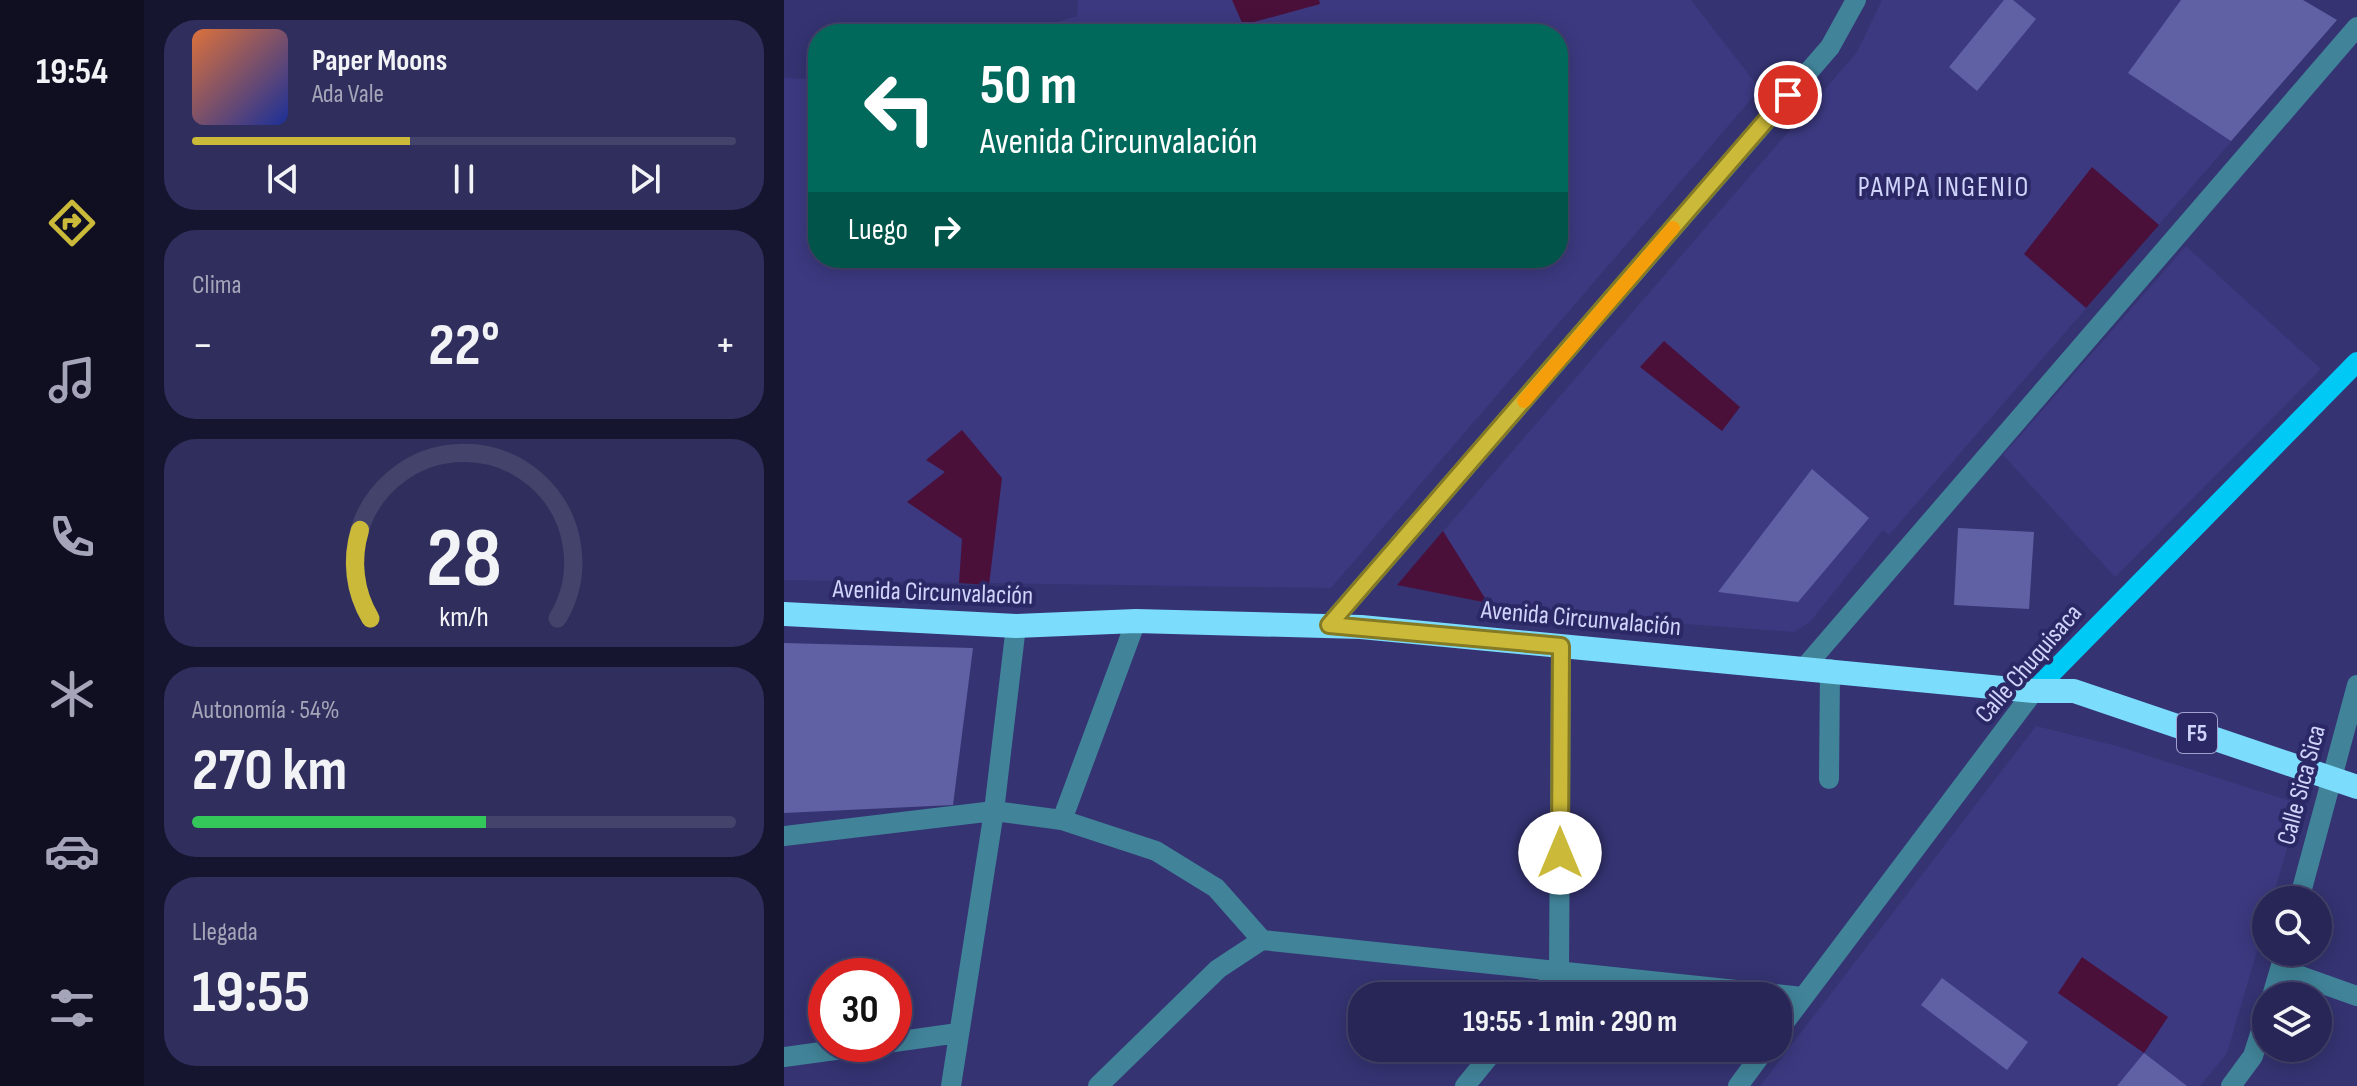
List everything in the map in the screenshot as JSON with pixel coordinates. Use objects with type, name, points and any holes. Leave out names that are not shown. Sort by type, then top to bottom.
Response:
[{"type":"highway","name":"Avenida Circunvalación","points":[[784,614],[1016,626],[1136,621],[1329,625],[1830,669],[2034,691],[2074,691],[2357,787]]},
{"type":"main road","name":"Calle Chuquisaca","points":[[2034,691],[2357,362]]},
{"type":"street","points":[[1329,625],[1830,47],[1856,0]]},
{"type":"street","points":[[1805,667],[2357,27]]},
{"type":"street","points":[[1062,820],[1136,621]]},
{"type":"street","points":[[951,1086],[994,811],[1016,626]]},
{"type":"street","points":[[1549,982],[1559,970],[1561,646]]},
{"type":"street","points":[[1829,779],[1830,669]]},
{"type":"street","name":"Calle Sica Sica","points":[[2303,886],[2357,685]]},
{"type":"street","name":"Calle Chuquisaca","points":[[1792,1012],[2034,691]]},
{"type":"street","points":[[784,836],[994,811],[1062,820],[1168,858],[1216,888],[1262,940]]},
{"type":"street","points":[[1098,1086],[1218,969],[1262,940],[1803,997]]},
{"type":"street","points":[[2294,966],[2357,996]]},
{"type":"street","points":[[912,1039],[958,1033]]},
{"type":"street","points":[[784,1057],[808,1054]]},
{"type":"street","points":[[2231,1086],[2252,1057]]},
{"type":"street","points":[[1465,1086],[1485,1062]]},
{"type":"street","points":[[1738,1086],[1756,1062]]},
{"type":"shaded area","points":[[1078,0],[1691,0],[1760,89],[1331,588],[784,580],[784,78],[808,79],[808,268],[1568,268],[1568,24],[1050,24],[1077,16]]},
{"type":"shaded area","points":[[1232,0],[1319,0],[1320,4],[1243,24]]},
{"type":"shaded area","points":[[1882,0],[2303,0],[2337,20],[1889,535],[1883,530],[1810,622],[1794,632],[1592,617],[1488,603],[1397,585],[1857,52]]},
{"type":"shaded area","points":[[2092,167],[2159,225],[2086,308],[2024,254]]},
{"type":"shaded area","points":[[2186,246],[2321,369],[2115,577],[2003,455]]},
{"type":"shaded area","points":[[1664,341],[1740,407],[1722,431],[1640,367]]},
{"type":"shaded area","points":[[962,430],[1002,478],[989,585],[959,583],[962,539],[907,502],[945,472],[926,460]]},
{"type":"shaded area","points":[[1443,531],[1488,603],[1397,585]]},
{"type":"shaded area","points":[[2036,726],[2117,746],[2300,804],[2276,886],[2252,886],[2253,966],[2227,1053],[2200,1086],[1760,1086],[1778,1062],[1792,1062],[1792,1044]]},
{"type":"shaded area","points":[[2082,957],[2168,1017],[2144,1053],[2058,993]]},
{"type":"building","points":[[2004,0],[2013,0],[2036,19],[1977,91],[1949,67]]},
{"type":"building","points":[[2181,0],[2303,0],[2337,20],[2231,141],[2128,73]]},
{"type":"building","points":[[1812,469],[1869,518],[1798,602],[1718,592]]},
{"type":"building","points":[[1958,528],[2034,532],[2029,609],[1954,605]]},
{"type":"building","points":[[784,643],[973,648],[953,805],[784,813]]},
{"type":"building","points":[[1942,978],[2028,1042],[2007,1070],[1921,1005]]},
{"type":"building","points":[[2144,1053],[2187,1086],[2117,1086]]},
{"type":"slow traffic","points":[[1524,401],[1673,228]]},
{"type":"district","name":"PAMPA INGENIO","points":[[1944,187]]},
{"type":"route","points":[[1560,853],[1561,646],[1329,625],[1788,95]]}]
